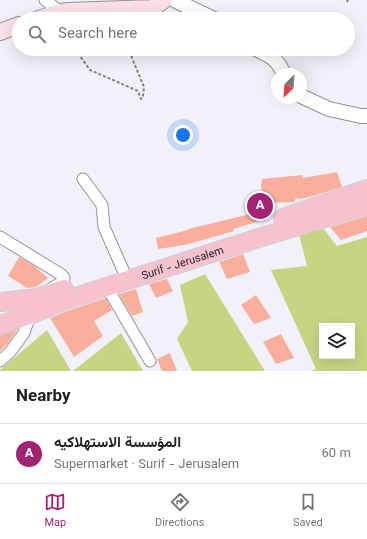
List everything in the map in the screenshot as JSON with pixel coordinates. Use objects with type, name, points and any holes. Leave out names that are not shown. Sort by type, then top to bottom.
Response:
[{"type":"main road","points":[[61,12],[154,3]]},
{"type":"main road","points":[[0,32],[12,28]]},
{"type":"main road","name":"Surif - Jerusalem","points":[[0,325],[123,270],[248,230],[367,189]]},
{"type":"main road","name":"Surif - Jerusalem","points":[[33,309],[60,302],[367,205]]},
{"type":"main road","points":[[9,301],[28,302],[36,309],[33,309]]},
{"type":"street","points":[[45,0],[61,12]]},
{"type":"street","points":[[174,0],[199,12]]},
{"type":"street","points":[[269,56],[277,62],[280,68]]},
{"type":"street","points":[[307,99],[329,109],[367,116]]},
{"type":"street","points":[[83,179],[102,205],[104,227],[123,270]]},
{"type":"street","points":[[0,237],[62,274],[64,278],[62,282],[33,309],[24,333],[10,352],[0,361]]},
{"type":"street","points":[[107,287],[150,360]]},
{"type":"path","points":[[80,56],[90,70],[138,91],[141,99],[143,96],[144,87],[132,56]]},
{"type":"green space","points":[[324,229],[337,246],[367,237],[367,371],[311,371],[316,369],[271,270],[307,266],[299,234]]},
{"type":"green space","points":[[205,274],[265,371],[192,371],[177,339],[188,322],[180,285]]},
{"type":"green space","points":[[47,330],[71,371],[0,371],[0,370]]},
{"type":"green space","points":[[121,333],[143,371],[73,371]]},
{"type":"building","points":[[337,172],[342,187],[310,197],[301,199],[296,198],[294,202],[264,203],[261,185],[262,179],[302,175],[303,178]]},
{"type":"building","points":[[259,212],[259,221],[233,229],[234,231],[185,245],[158,249],[156,238]]},
{"type":"building","points":[[367,216],[367,231],[341,240],[330,227]]},
{"type":"building","points":[[243,254],[250,272],[227,279],[219,262]]},
{"type":"building","points":[[19,257],[33,265],[48,278],[36,287],[27,288],[8,276]]},
{"type":"building","points":[[167,279],[173,291],[156,298],[149,284]]},
{"type":"building","points":[[136,289],[143,312],[132,316],[119,294]]},
{"type":"building","points":[[256,295],[271,318],[254,324],[241,305]]},
{"type":"building","points":[[106,298],[112,310],[94,321],[103,336],[74,357],[50,318]]},
{"type":"building","points":[[17,330],[8,343],[0,351],[0,335]]},
{"type":"building","points":[[281,334],[294,358],[276,364],[263,342]]},
{"type":"building","points":[[170,353],[177,371],[162,371],[157,359]]},
{"type":"place","name":"المؤسسة الاستهلاكيه","points":[[260,206]]}]
